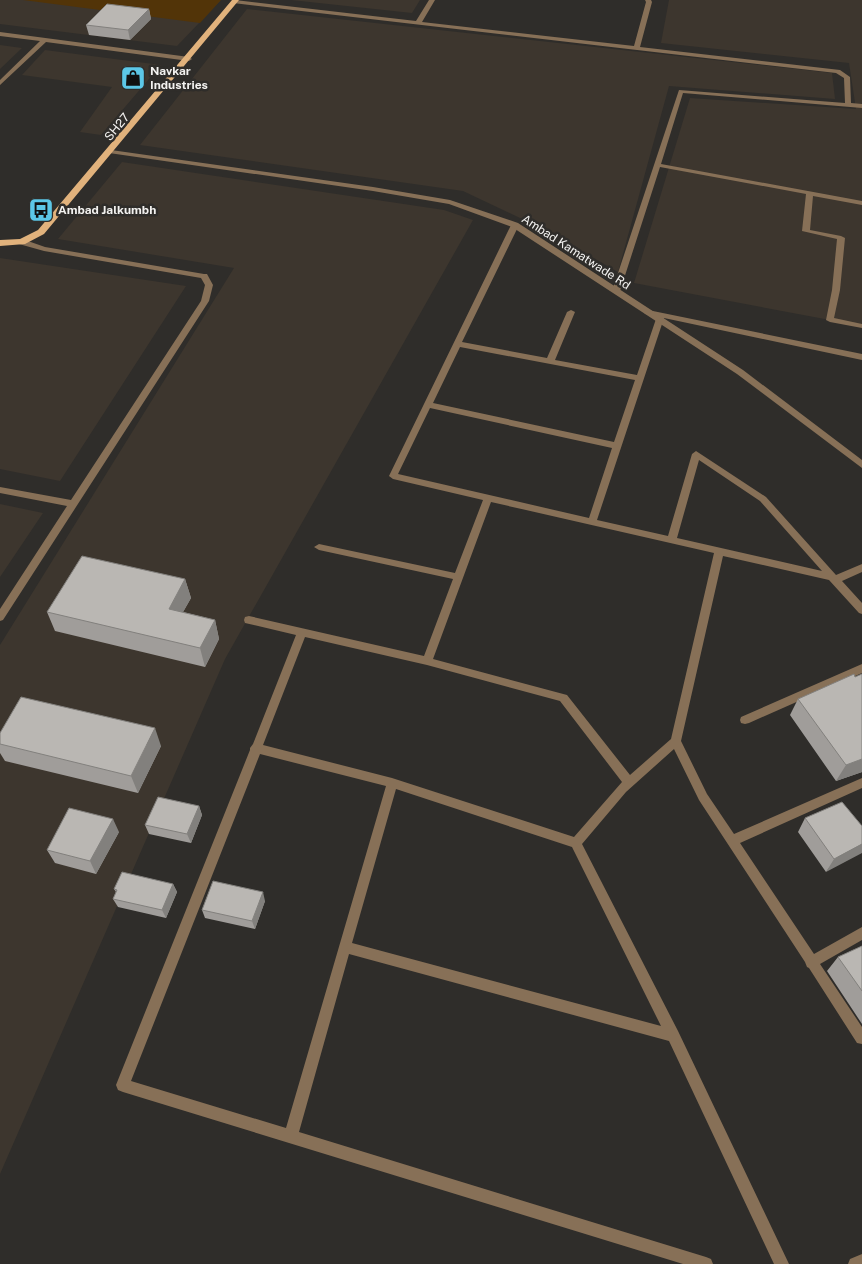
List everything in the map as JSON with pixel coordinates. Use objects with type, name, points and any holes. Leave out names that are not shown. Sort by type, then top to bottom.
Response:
[{"type":"main road","name":"SH27","points":[[0,243],[22,242],[41,232],[111,152],[236,1]]},
{"type":"street","points":[[418,22],[432,0]]},
{"type":"street","points":[[636,48],[650,2],[648,0]]},
{"type":"street","points":[[236,1],[841,72],[847,77],[848,105]]},
{"type":"street","points":[[0,34],[189,59]]},
{"type":"street","points":[[0,83],[45,40]]},
{"type":"street","points":[[616,291],[681,91],[862,106]]},
{"type":"street","name":"Ambad Kamatwade Rd","points":[[111,152],[450,202],[515,225],[740,372],[862,465]]},
{"type":"street","points":[[657,165],[862,203]]},
{"type":"street","points":[[810,194],[806,231],[841,238],[836,290],[830,320],[862,326]]},
{"type":"street","points":[[515,225],[393,476],[833,579],[862,568]]},
{"type":"street","points":[[0,617],[205,301],[209,286],[204,276],[44,250],[22,242]]},
{"type":"street","points":[[550,361],[571,312]]},
{"type":"street","points":[[648,312],[862,357]]},
{"type":"street","points":[[592,522],[660,318]]},
{"type":"street","points":[[458,344],[640,378]]},
{"type":"street","points":[[428,405],[617,446]]},
{"type":"street","points":[[672,540],[696,454],[763,499],[862,610]]},
{"type":"street","points":[[0,490],[73,504]]},
{"type":"street","points":[[427,661],[488,498]]},
{"type":"street","points":[[319,547],[458,577]]},
{"type":"street","points":[[576,842],[629,782],[676,741],[719,551]]},
{"type":"street","points":[[249,620],[427,661],[563,698],[629,782]]},
{"type":"street","points":[[302,633],[123,1085],[706,1264]]},
{"type":"street","points":[[744,720],[862,668]]},
{"type":"street","points":[[676,741],[703,797],[862,1038]]},
{"type":"street","points":[[255,748],[392,783],[576,842],[673,1036],[782,1264]]},
{"type":"street","points":[[291,1136],[392,783]]},
{"type":"street","points":[[731,841],[862,783]]},
{"type":"street","points":[[811,962],[862,933]]},
{"type":"street","points":[[345,947],[673,1036]]},
{"type":"street","points":[[855,1264],[862,1261]]},
{"type":"shaded area","points":[[0,0],[221,0],[177,46],[0,24]]},
{"type":"shaded area","points":[[23,0],[221,0],[200,23]]},
{"type":"shaded area","points":[[291,0],[420,0],[412,13]]},
{"type":"shaded area","points":[[669,0],[862,0],[862,326],[634,283],[690,98],[856,109],[849,63],[661,43]]},
{"type":"shaded area","points":[[247,9],[832,73],[835,99],[669,86],[618,272],[539,227],[463,191],[140,145]]},
{"type":"shaded area","points":[[0,45],[22,48],[0,69]]},
{"type":"shaded area","points":[[45,50],[161,65],[101,135],[80,132],[112,87],[22,75]]},
{"type":"shaded area","points":[[122,162],[444,210],[473,220],[225,659],[0,1174],[0,645],[234,268],[58,239]]},
{"type":"shaded area","points":[[0,258],[186,286],[60,481],[0,469]]},
{"type":"shaded area","points":[[0,504],[43,513],[0,577]]},
{"type":"building","points":[[107,4],[149,9],[128,30],[86,25]]},
{"type":"building","points":[[82,556],[185,579],[169,609],[215,620],[200,648],[47,612]]},
{"type":"building","points":[[854,674],[855,677],[862,674],[862,759],[846,765],[798,699]]},
{"type":"building","points":[[21,697],[155,728],[131,776],[0,744],[0,733]]},
{"type":"building","points":[[158,797],[199,806],[187,834],[145,825]]},
{"type":"building","points":[[842,802],[862,826],[862,844],[834,859],[805,818]]},
{"type":"building","points":[[69,808],[113,819],[90,861],[47,850]]},
{"type":"building","points":[[122,872],[173,884],[162,910],[113,899],[117,890],[114,889]]},
{"type":"building","points":[[213,881],[263,892],[252,921],[202,910]]},
{"type":"building","points":[[862,946],[862,991],[838,957]]},
{"type":"place","name":"Navkar Industries","points":[[133,78]]},
{"type":"place","name":"Ambad Jalkumbh","points":[[41,210]]}]
